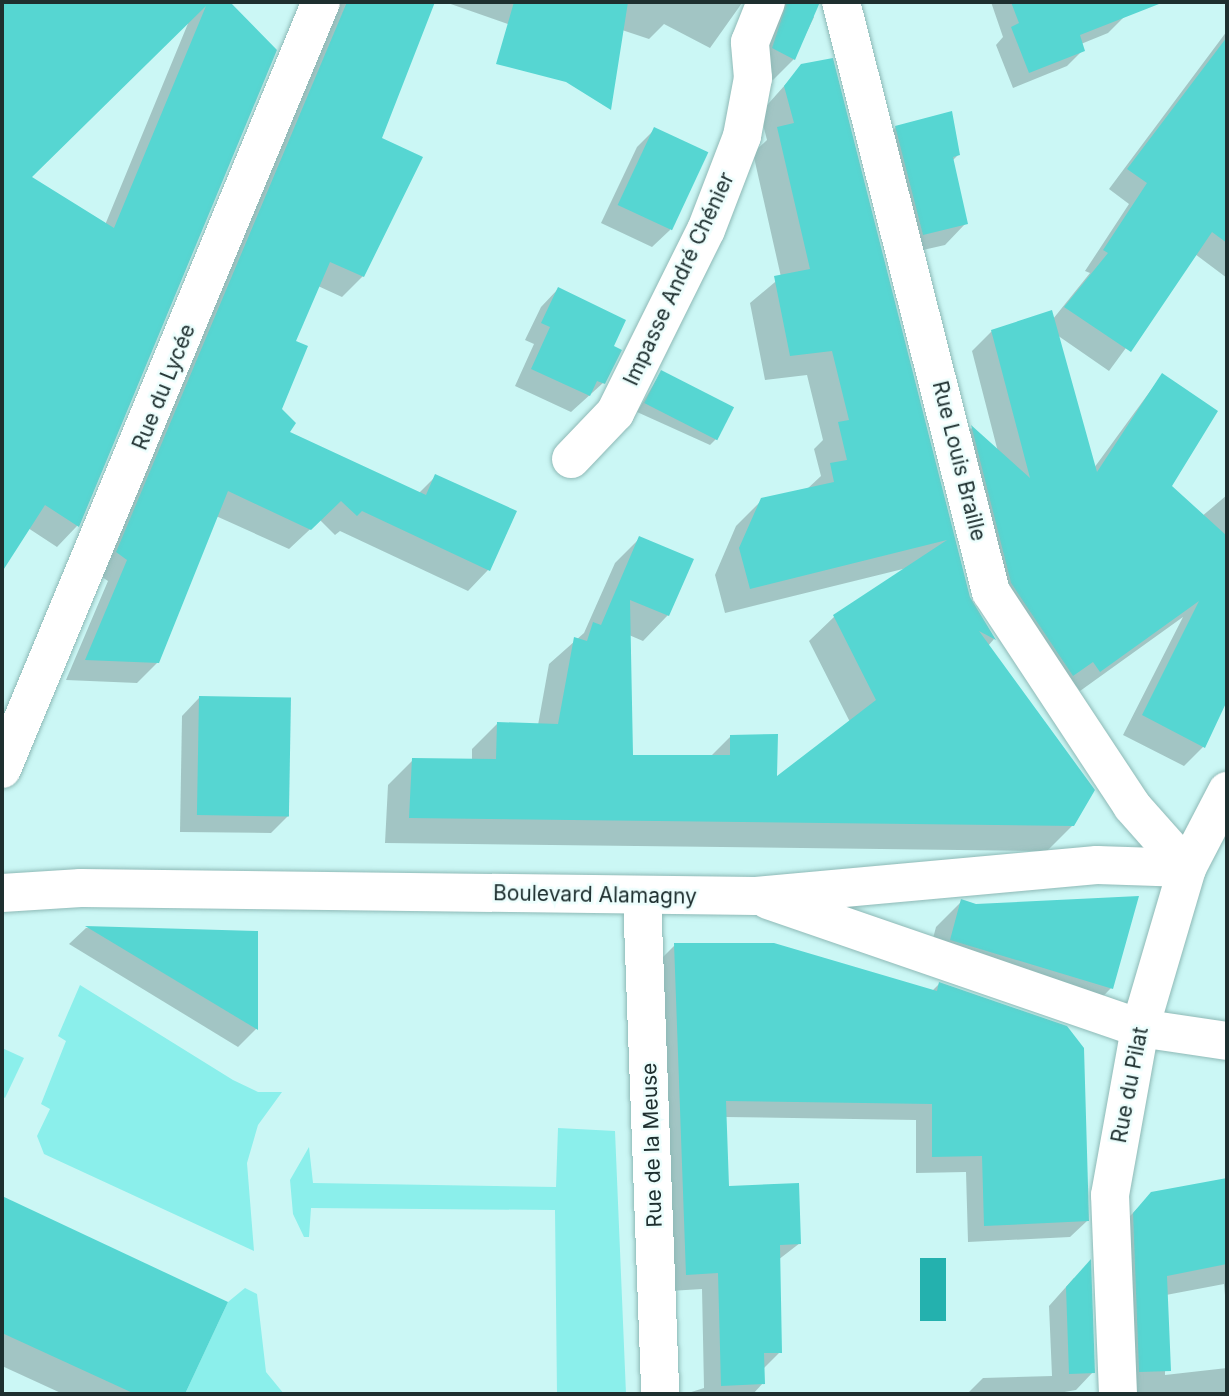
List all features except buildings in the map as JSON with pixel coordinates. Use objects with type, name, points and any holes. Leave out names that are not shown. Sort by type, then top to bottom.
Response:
[{"type":"street","name":"Rue du Lycée","points":[[2,769],[321,2]]},
{"type":"street","name":"Impasse André Chénier","points":[[572,459],[615,413],[706,230],[742,136],[753,78],[750,42],[766,2]]},
{"type":"street","name":"Rue Louis Braille","points":[[841,2],[991,592],[1132,806],[1187,868]]},
{"type":"street","name":"Rue du Pilat","points":[[1118,1394],[1110,1195],[1140,1028],[1187,868],[1227,792]]},
{"type":"street","name":"Boulevard Alamagny","points":[[2,893],[81,888],[756,896],[1097,865],[1187,868]]},
{"type":"street","name":"Rue de la Meuse","points":[[642,895],[660,1394]]},
{"type":"street","points":[[756,896],[1140,1028],[1227,1041]]},
{"type":"shaded area","points":[[80,985],[233,1080],[258,1092],[282,1092],[258,1125],[247,1163],[254,1251],[44,1154],[37,1136],[50,1109],[41,1104],[66,1041],[58,1036]]},
{"type":"shaded area","points":[[2,1048],[24,1058],[5,1098],[2,1096]]},
{"type":"shaded area","points":[[558,1128],[615,1131],[626,1394],[557,1394],[555,1210],[311,1208],[309,1237],[304,1237],[293,1214],[290,1180],[309,1147],[313,1183],[556,1187]]},
{"type":"shaded area","points":[[920,1258],[946,1258],[946,1321],[920,1321]]},
{"type":"shaded area","points":[[245,1288],[257,1294],[266,1372],[284,1394],[185,1394],[228,1302]]}]
